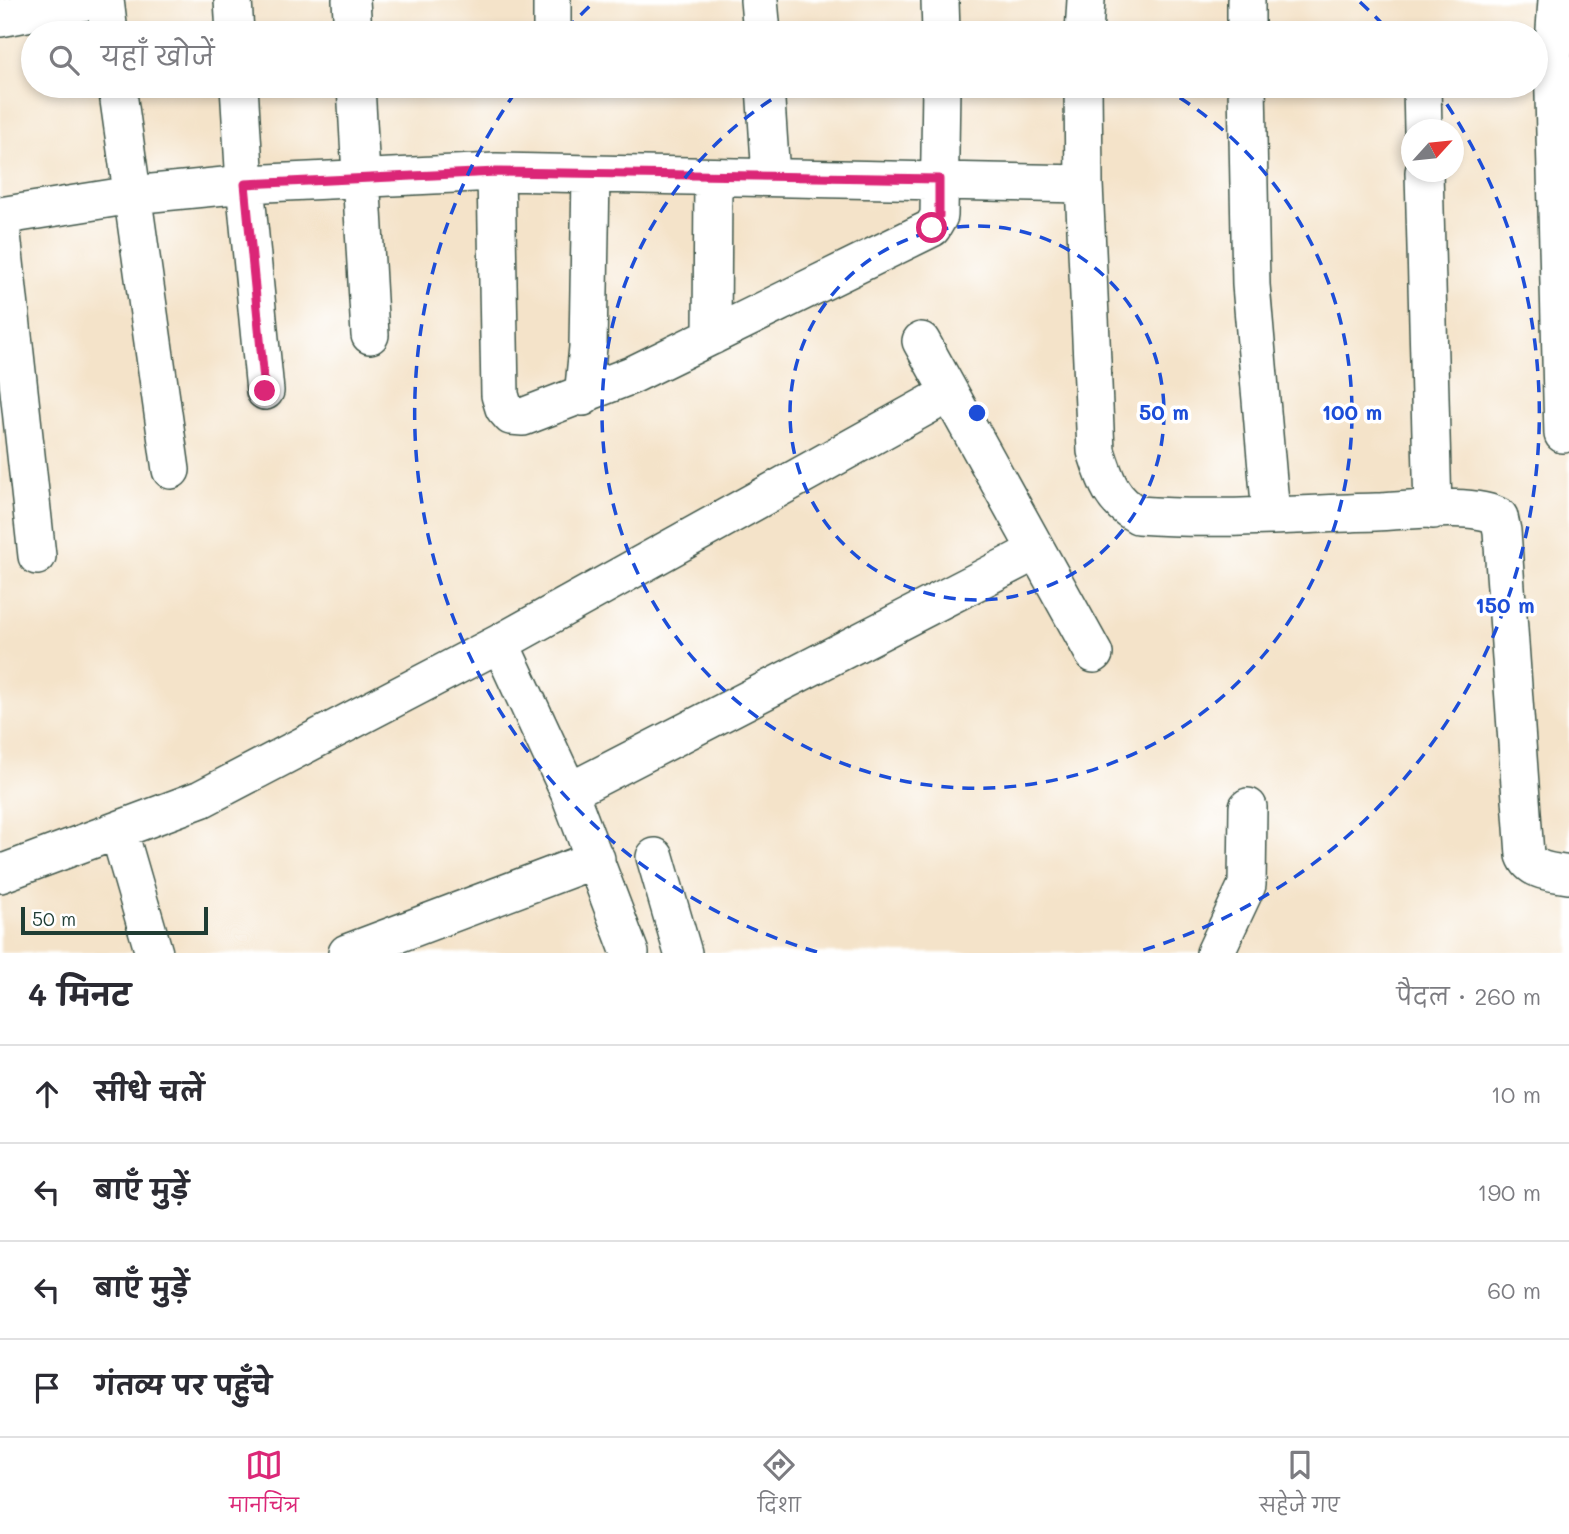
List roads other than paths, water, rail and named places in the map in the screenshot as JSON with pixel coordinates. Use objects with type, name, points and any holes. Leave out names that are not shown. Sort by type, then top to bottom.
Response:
[{"type":"street","points":[[0,18],[93,0]]},
{"type":"street","points":[[105,0],[108,21]]},
{"type":"street","points":[[233,0],[234,21]]},
{"type":"street","points":[[351,0],[352,21]]},
{"type":"street","points":[[552,0],[552,21]]},
{"type":"street","points":[[759,0],[761,21]]},
{"type":"street","points":[[940,0],[941,21]]},
{"type":"street","points":[[1085,21],[1086,0]]},
{"type":"street","points":[[1246,0],[1246,21]]},
{"type":"street","points":[[1557,0],[1553,58],[1563,434]]},
{"type":"street","points":[[119,98],[171,470]]},
{"type":"street","points":[[240,98],[245,184],[265,391]]},
{"type":"street","points":[[357,98],[370,335]]},
{"type":"street","points":[[766,98],[771,177]]},
{"type":"street","points":[[496,172],[500,395],[504,408],[511,416],[523,417],[583,397],[932,228],[939,216],[941,98]]},
{"type":"street","points":[[1083,98],[1084,184],[1097,451],[1106,484],[1120,506],[1139,515],[1271,515],[1433,510],[1489,512],[1499,517],[1503,531],[1525,855],[1528,863],[1535,868],[1569,875]]},
{"type":"street","points":[[1247,98],[1251,285],[1271,515]]},
{"type":"street","points":[[1422,98],[1423,119]]},
{"type":"street","points":[[37,556],[0,216],[132,195],[245,184],[496,172],[1084,184]]},
{"type":"street","points":[[583,397],[588,347],[591,175]]},
{"type":"street","points":[[712,336],[713,177]]},
{"type":"street","points":[[1424,182],[1433,510]]},
{"type":"street","points":[[921,341],[1094,654]]},
{"type":"street","points":[[0,874],[119,832],[201,799],[500,643],[948,394]]},
{"type":"street","points":[[569,792],[1036,551]]},
{"type":"street","points":[[500,643],[569,792],[630,953]]},
{"type":"street","points":[[1215,953],[1247,885],[1248,807]]},
{"type":"street","points":[[119,832],[154,953]]},
{"type":"street","points":[[655,857],[682,953]]},
{"type":"street","points":[[347,953],[596,859]]}]
